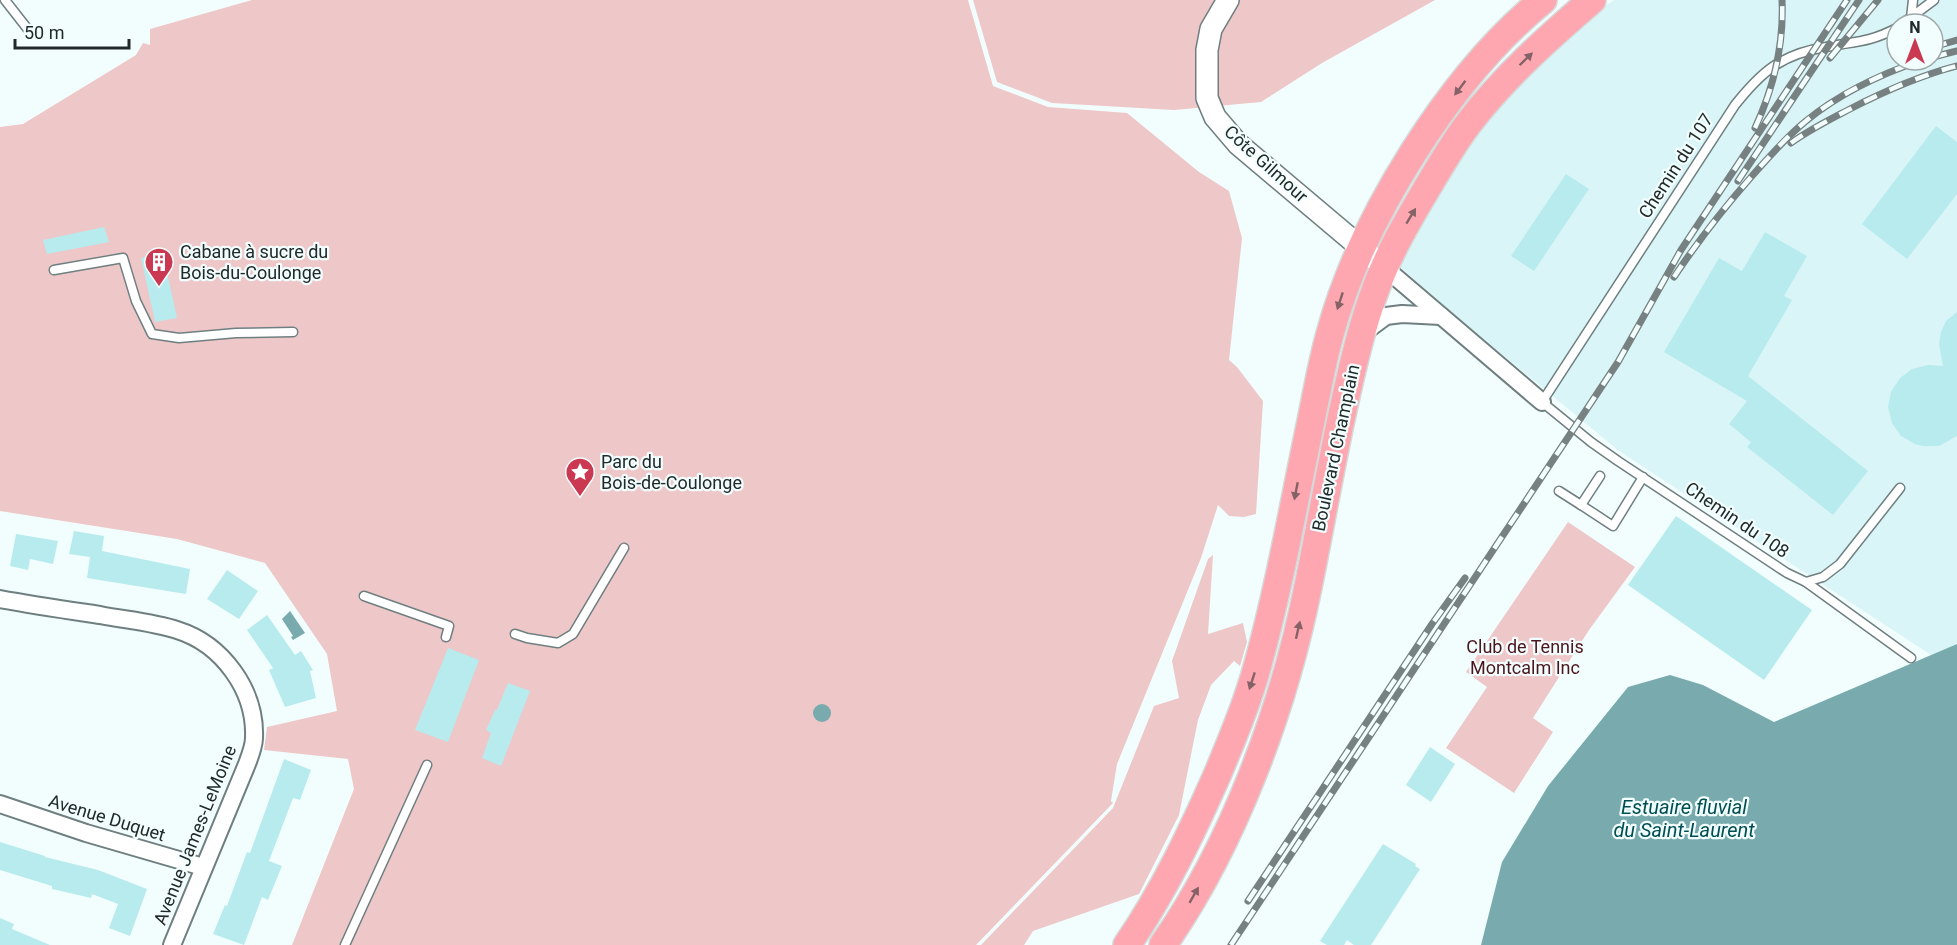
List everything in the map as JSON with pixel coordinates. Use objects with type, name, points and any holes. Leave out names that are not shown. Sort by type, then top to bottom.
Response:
[{"type":"main road","name":"Boulevard Champlain","points":[[1127,945],[1191,836],[1237,729],[1257,666],[1276,592],[1330,331],[1360,247],[1418,147],[1464,82],[1498,42],[1543,0]]},
{"type":"main road","name":"Boulevard Champlain","points":[[1163,945],[1193,897],[1226,834],[1256,765],[1277,707],[1308,589],[1339,424],[1374,291],[1384,268],[1403,229],[1468,124],[1516,68],[1592,0]]},
{"type":"street","name":"Côte Gilmour","points":[[1228,0],[1211,29],[1207,50],[1207,98],[1215,117],[1238,144],[1384,268]]},
{"type":"street","points":[[1384,268],[1542,402]]},
{"type":"street","points":[[1362,333],[1386,316],[1402,314],[1441,316]]},
{"type":"street","name":"Avenue James-LeMoine","points":[[0,599],[144,622],[178,630],[201,640],[224,658],[237,676],[250,706],[254,738],[248,764],[172,945]]},
{"type":"street","name":"Avenue Duquet","points":[[0,804],[86,833],[204,867]]},
{"type":"lane","points":[[5,0],[30,32]]},
{"type":"lane","points":[[1919,12],[1934,0]]},
{"type":"lane","name":"Chemin du 107","points":[[1542,402],[1735,105],[1761,74],[1797,55],[1828,46],[1862,42],[1885,34]]},
{"type":"lane","points":[[54,270],[123,258],[136,301],[152,334],[179,338],[236,333],[293,332]]},
{"type":"lane","name":"Chemin du 108","points":[[1542,402],[1592,442],[1787,573],[1806,582],[1911,658]]},
{"type":"lane","points":[[1581,505],[1600,477]]},
{"type":"lane","points":[[1559,491],[1613,526],[1643,477]]},
{"type":"lane","points":[[1806,582],[1823,577],[1840,564],[1900,488]]},
{"type":"lane","points":[[515,634],[527,639],[558,643],[573,634],[624,548]]},
{"type":"lane","points":[[364,596],[449,626],[446,637]]},
{"type":"lane","points":[[345,945],[427,765]]},
{"type":"shaded area","points":[[1614,0],[1957,0],[1957,644],[1931,655],[1619,451],[1399,266],[1448,178],[1478,132],[1525,77]]},
{"type":"green space","name":"Parc du Bois-de-Coulonge","points":[[252,0],[968,0],[993,86],[1048,107],[1127,113],[1199,172],[1229,191],[1242,238],[1229,360],[1263,401],[1256,514],[1244,517],[1229,516],[1218,505],[1201,558],[1117,764],[1111,801],[1113,803],[976,945],[292,945],[354,789],[348,759],[264,750],[267,727],[337,711],[327,654],[265,563],[177,539],[0,511],[0,127],[23,124],[136,55],[143,43],[150,45],[150,29]]},
{"type":"green space","points":[[973,0],[1435,0],[1322,63],[1261,102],[1174,110],[1052,103],[997,82]]},
{"type":"green space","name":"Club de Tennis Montcalm Inc","points":[[1568,522],[1635,567],[1589,630],[1533,718],[1553,732],[1514,793],[1446,748],[1487,687],[1466,672]]},
{"type":"green space","points":[[1213,555],[1208,634],[1243,623],[1247,642],[1240,666],[1234,661],[1211,685],[1198,720],[1179,815],[1139,894],[1033,931],[1024,945],[981,945],[1113,808],[1154,706],[1179,698],[1172,661],[1208,559]]},
{"type":"water","points":[[290,611],[305,633],[293,640],[291,637],[293,636],[282,619]]},
{"type":"water","name":"Estuaire fluvial du Saint-Laurent","points":[[1957,644],[1957,945],[1481,945],[1502,862],[1548,786],[1628,687],[1670,675],[1703,685],[1774,722]]},
{"type":"water","points":[[818,704],[826,704],[831,709],[829,720],[818,722],[813,717],[813,709]]},
{"type":"building","points":[[1936,126],[1957,142],[1957,194],[1907,259],[1862,224]]},
{"type":"building","points":[[1566,174],[1589,189],[1534,271],[1511,256]]},
{"type":"building","points":[[104,227],[109,242],[47,254],[43,240]]},
{"type":"building","points":[[1765,232],[1807,256],[1784,296],[1792,300],[1748,376],[1868,471],[1833,515],[1747,447],[1751,442],[1729,424],[1747,401],[1664,352],[1719,258],[1742,271]]},
{"type":"building","name":"Cabane à sucre du Bois-du-Coulonge","points":[[163,254],[177,318],[155,322],[141,258]]},
{"type":"building","points":[[1957,312],[1957,436],[1939,446],[1915,444],[1901,436],[1892,423],[1888,407],[1891,392],[1900,378],[1912,369],[1928,365],[1943,366],[1939,344],[1941,332],[1946,321]]},
{"type":"building","points":[[1676,516],[1812,610],[1764,680],[1628,585]]},
{"type":"building","points":[[74,531],[104,536],[102,551],[190,569],[186,594],[87,578],[90,557],[69,554]]},
{"type":"building","points":[[16,534],[58,541],[53,564],[30,559],[28,570],[10,566]]},
{"type":"building","points":[[227,570],[258,591],[239,619],[207,599]]},
{"type":"building","points":[[267,615],[295,655],[301,651],[313,670],[310,671],[316,698],[285,707],[269,670],[273,668],[247,630]]},
{"type":"building","points":[[448,648],[479,660],[448,742],[415,730]]},
{"type":"building","points":[[508,683],[530,691],[501,766],[482,758],[491,733],[486,730]]},
{"type":"building","points":[[1430,747],[1455,764],[1431,802],[1406,785]]},
{"type":"building","points":[[284,759],[311,770],[300,800],[293,798],[269,861],[282,866],[268,900],[262,897],[244,945],[213,934],[225,905],[227,906],[247,852],[250,853]]},
{"type":"building","points":[[0,842],[45,857],[98,870],[147,889],[130,936],[109,928],[118,904],[92,894],[91,898],[52,889],[52,886],[0,870]]},
{"type":"building","points":[[1383,844],[1416,864],[1415,866],[1420,869],[1371,945],[1354,945],[1347,940],[1344,945],[1327,945],[1320,941]]},
{"type":"building","points":[[0,918],[14,924],[12,929],[50,945],[0,945]]},
{"type":"railway","points":[[1755,128],[1768,97],[1776,66],[1781,33],[1782,0]]},
{"type":"railway","points":[[1231,945],[1618,362],[1681,250],[1847,0]]},
{"type":"railway","points":[[1738,181],[1859,0]]},
{"type":"railway","points":[[1830,58],[1878,0]]},
{"type":"railway","points":[[1945,44],[1957,40]]},
{"type":"railway","points":[[1945,54],[1957,51]]},
{"type":"railway","points":[[1791,143],[1819,125],[1874,97],[1957,66]]},
{"type":"railway","points":[[1674,277],[1731,201],[1785,140],[1819,111],[1847,93],[1891,72]]},
{"type":"railway","points":[[1248,901],[1465,578]]},
{"type":"place","name":"Cabane à sucre du Bois-du-Coulonge","points":[[159,288]]},
{"type":"place","name":"Parc du Bois-de-Coulonge","points":[[580,498]]}]
